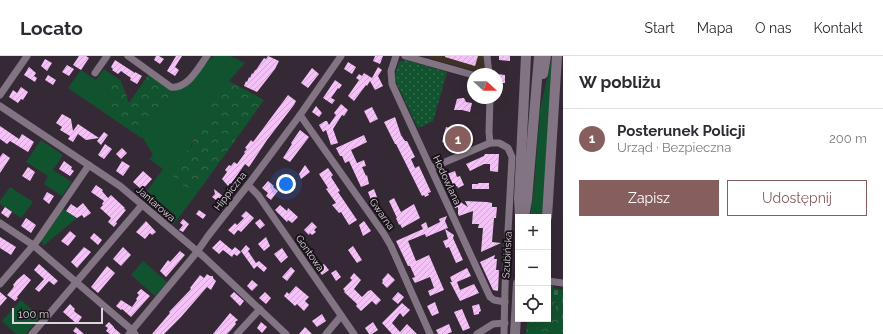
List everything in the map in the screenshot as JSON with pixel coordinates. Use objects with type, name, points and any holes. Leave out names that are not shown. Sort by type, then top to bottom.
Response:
[{"type":"main road","points":[[521,56],[524,99]]},
{"type":"main road","points":[[520,214],[519,199],[526,56]]},
{"type":"main road","points":[[525,214],[539,56]]},
{"type":"main road","points":[[534,113],[546,56]]},
{"type":"main road","points":[[547,214],[557,56]]},
{"type":"main road","name":"Szubińska","points":[[515,334],[518,286]]},
{"type":"street","points":[[0,95],[27,56]]},
{"type":"street","points":[[95,73],[107,56]]},
{"type":"street","points":[[128,56],[171,87],[176,88],[185,84],[207,56]]},
{"type":"street","name":"Hippiczna","points":[[132,333],[198,252],[208,236],[300,116],[341,56]]},
{"type":"street","name":"Hodowlana","points":[[396,56],[391,71],[392,84],[490,297],[494,300],[505,302]]},
{"type":"street","points":[[405,56],[421,58],[467,73]]},
{"type":"street","points":[[487,56],[488,68]]},
{"type":"street","points":[[431,168],[490,143],[490,104]]},
{"type":"street","name":"Jantarowa","points":[[0,106],[117,184],[204,257],[286,334]]},
{"type":"street","name":"Gwarna","points":[[300,116],[384,234],[391,246],[430,334]]},
{"type":"street","name":"Szubińska","points":[[490,143],[499,143],[508,148],[512,157],[504,334]]},
{"type":"street","points":[[0,284],[33,245],[89,165]]},
{"type":"street","name":"Gontowa","points":[[248,185],[258,195],[354,334]]},
{"type":"street","points":[[32,334],[142,205]]},
{"type":"street","points":[[0,223],[33,245],[132,333]]},
{"type":"street","points":[[551,281],[563,283]]},
{"type":"street","points":[[237,334],[260,309]]},
{"type":"street","points":[[326,334],[342,316]]},
{"type":"street","points":[[477,334],[493,324],[505,323]]},
{"type":"shaded area","points":[[428,56],[483,56],[484,67],[467,69],[430,58]]},
{"type":"green space","points":[[214,56],[230,56],[245,63],[229,81],[219,88],[211,101],[210,116],[193,139],[180,184],[198,192],[173,225],[142,198],[163,169],[149,159],[153,155],[139,131],[174,91],[184,87],[206,61]]},
{"type":"green space","points":[[552,56],[543,214],[530,214],[534,188],[540,110]]},
{"type":"green space","points":[[405,60],[447,72],[433,121],[418,128],[394,78],[399,62]]},
{"type":"green space","points":[[104,69],[111,74],[105,87],[112,105],[109,116],[68,88],[81,70],[96,80]]},
{"type":"green space","points":[[111,74],[121,81],[129,103],[149,74],[174,91],[139,131],[143,139],[109,116],[112,105],[105,87]]},
{"type":"green space","points":[[229,81],[264,100],[198,192],[178,182],[170,169],[192,146],[193,139],[210,116],[210,101],[219,88]]},
{"type":"green space","points":[[41,140],[63,155],[53,170],[72,182],[62,196],[44,184],[48,176],[26,162]]},
{"type":"green space","points":[[10,187],[33,202],[21,218],[0,204],[0,201]]},
{"type":"green space","points":[[63,209],[77,218],[43,246],[42,240]]},
{"type":"green space","points":[[143,261],[167,282],[155,296],[131,275]]},
{"type":"green space","points":[[551,286],[553,286],[556,308],[563,321],[563,334],[526,334],[527,322],[551,322]]},
{"type":"green space","points":[[553,288],[563,290],[563,321],[556,308]]},
{"type":"green space","points":[[21,300],[40,317],[26,334],[16,334],[2,321]]},
{"type":"building","points":[[79,56],[86,56],[89,58],[81,70],[73,65]]},
{"type":"building","points":[[156,56],[164,59],[160,64],[154,60]]},
{"type":"building","points":[[176,56],[182,56],[175,67],[179,70],[175,76],[167,71]]},
{"type":"building","points":[[268,56],[279,61],[275,69],[257,92],[244,86],[246,81],[247,82],[249,77],[250,78],[252,73],[253,74],[264,58],[266,59]]},
{"type":"building","points":[[375,56],[383,56],[380,64],[373,61]]},
{"type":"building","points":[[445,56],[478,56],[475,66]]},
{"type":"building","points":[[499,56],[510,56],[510,61],[499,60]]},
{"type":"building","points":[[45,59],[52,63],[47,71],[41,66]]},
{"type":"building","points":[[115,60],[142,76],[137,84],[130,80],[131,78],[121,71],[118,74],[112,70],[113,69],[111,67]]},
{"type":"building","points":[[348,62],[356,67],[352,74],[344,69]]},
{"type":"building","points":[[67,65],[74,69],[69,76],[62,72]]},
{"type":"building","points":[[29,67],[36,73],[34,76],[37,78],[35,82],[24,75]]},
{"type":"building","points":[[378,67],[382,70],[378,76],[383,86],[375,90],[370,81],[354,101],[348,96],[359,80],[356,78],[359,74],[362,76],[364,73],[372,78]]},
{"type":"building","points":[[312,68],[319,74],[308,88],[301,83]]},
{"type":"building","points":[[48,75],[56,80],[53,85],[45,80]]},
{"type":"building","points":[[503,75],[505,75],[505,83],[503,83]]},
{"type":"building","points":[[335,80],[342,85],[331,98],[335,100],[332,104],[323,98]]},
{"type":"building","points":[[21,87],[28,92],[23,100],[21,99],[18,103],[9,97],[13,90],[17,93]]},
{"type":"building","points":[[288,95],[296,101],[294,105],[267,140],[249,167],[245,164],[228,186],[222,179],[227,172],[225,170],[234,162],[237,164],[247,149],[245,148],[251,140],[253,142]]},
{"type":"building","points":[[464,98],[467,104],[472,104],[470,112],[454,110],[457,99]]},
{"type":"building","points":[[341,104],[348,110],[344,116],[342,115],[333,129],[338,143],[331,145],[326,130],[323,132],[319,125],[327,121],[329,125],[336,115],[334,113]]},
{"type":"building","points":[[316,106],[322,113],[319,117],[312,112]]},
{"type":"building","points":[[372,107],[378,119],[370,123],[364,111]]},
{"type":"building","points":[[62,114],[71,119],[73,131],[78,124],[99,138],[86,140],[78,134],[73,142],[68,139],[70,136],[60,130],[62,127],[56,123]]},
{"type":"building","points":[[395,117],[401,135],[405,141],[407,141],[415,157],[411,159],[415,168],[419,166],[431,192],[425,197],[424,195],[422,196],[384,122]]},
{"type":"building","points":[[0,126],[19,139],[22,134],[34,142],[28,152],[10,141],[7,144],[0,139]]},
{"type":"building","points":[[446,127],[468,133],[466,140],[455,146],[442,142]]},
{"type":"building","points":[[300,130],[309,137],[290,162],[283,158]]},
{"type":"building","points":[[104,132],[108,135],[101,145],[97,141]]},
{"type":"building","points":[[364,135],[367,142],[351,150],[357,163],[364,160],[366,166],[362,167],[366,176],[367,175],[369,184],[361,187],[349,161],[345,163],[336,148]]},
{"type":"building","points":[[105,144],[112,149],[104,159],[98,155]]},
{"type":"building","points":[[122,148],[127,153],[121,159],[116,154]]},
{"type":"building","points":[[3,153],[10,158],[0,173],[0,157]]},
{"type":"building","points":[[485,154],[499,154],[498,172],[490,171],[490,164],[484,164],[470,171],[466,164],[484,156]]},
{"type":"building","points":[[64,161],[72,167],[71,169],[74,171],[70,176],[59,169]]},
{"type":"building","points":[[122,161],[130,166],[123,176],[116,171]]},
{"type":"building","points":[[305,165],[310,172],[301,179],[299,174]]},
{"type":"building","points":[[28,167],[35,172],[30,181],[22,176]]},
{"type":"building","points":[[328,168],[333,175],[331,177],[340,191],[338,192],[357,220],[349,225],[341,212],[339,213],[332,205],[336,203],[326,189],[328,188],[319,174]]},
{"type":"building","points":[[143,171],[152,179],[142,190],[133,182]]},
{"type":"building","points":[[455,171],[457,177],[460,176],[464,185],[458,188],[457,186],[453,187],[447,174]]},
{"type":"building","points":[[268,181],[278,191],[271,200],[266,196],[268,193],[262,188]]},
{"type":"building","points":[[489,183],[489,189],[472,189],[472,184]]},
{"type":"building","points":[[96,185],[103,190],[102,191],[108,198],[111,195],[126,210],[116,222],[117,223],[114,227],[108,222],[111,218],[100,208],[104,201],[91,192]]},
{"type":"building","points":[[214,189],[224,197],[220,203],[212,197],[215,194]]},
{"type":"building","points":[[374,189],[377,197],[371,200],[368,192]]},
{"type":"building","points":[[47,192],[54,196],[49,204],[43,199]]},
{"type":"building","points":[[394,198],[401,212],[414,204],[420,218],[402,228],[400,224],[399,225],[389,201]]},
{"type":"building","points":[[456,199],[468,207],[465,201],[487,202],[492,203],[492,207],[497,207],[496,218],[494,218],[492,242],[501,243],[481,252],[483,228],[478,228],[479,224],[472,224],[473,211],[459,216],[458,207],[455,208],[453,204]]},
{"type":"building","points":[[83,203],[91,213],[84,218],[82,215],[77,218],[66,211],[71,204],[77,208]]},
{"type":"building","points":[[280,205],[287,211],[288,208],[298,217],[292,223],[288,220],[287,222],[275,210]]},
{"type":"building","points":[[5,207],[12,212],[8,218],[1,213]]},
{"type":"building","points":[[199,210],[206,215],[203,219],[196,214]]},
{"type":"building","points":[[246,211],[254,218],[241,232],[238,230],[234,235],[228,230],[235,223],[237,225],[244,218],[241,216]]},
{"type":"building","points":[[447,216],[445,221],[448,228],[426,237],[425,234],[408,241],[416,261],[429,255],[444,290],[430,296],[428,291],[434,288],[430,277],[415,283],[412,278],[415,277],[396,241],[423,229],[421,225],[426,222],[428,228],[440,222],[439,219]]},
{"type":"building","points":[[26,218],[36,225],[31,233],[21,226]]},
{"type":"building","points":[[183,219],[189,224],[183,232],[179,230],[183,225],[180,223]]},
{"type":"building","points":[[260,219],[265,225],[260,229],[255,223]]},
{"type":"building","points":[[146,221],[156,232],[152,235],[150,233],[145,239],[136,232]]},
{"type":"building","points":[[364,221],[371,231],[363,236],[359,225]]},
{"type":"building","points":[[312,222],[317,227],[314,230],[316,232],[312,235],[310,233],[309,235],[304,230]]},
{"type":"building","points":[[445,229],[454,235],[453,238],[463,260],[456,263],[449,247],[446,248],[443,241],[448,239]]},
{"type":"building","points":[[70,231],[76,236],[68,246],[61,241]]},
{"type":"building","points":[[94,233],[102,240],[98,245],[90,238]]},
{"type":"building","points":[[0,237],[16,247],[11,255],[0,248]]},
{"type":"building","points":[[266,237],[270,246],[264,251],[258,244]]},
{"type":"building","points":[[220,240],[232,250],[235,247],[241,252],[237,256],[234,254],[232,257],[223,250],[219,254],[212,248]]},
{"type":"building","points":[[246,245],[250,249],[248,251],[256,263],[259,261],[267,268],[264,272],[257,266],[254,269],[241,251]]},
{"type":"building","points":[[353,246],[362,260],[357,263],[348,250]]},
{"type":"building","points":[[84,247],[91,252],[77,268],[71,262]]},
{"type":"building","points":[[123,247],[131,255],[121,266],[113,259]]},
{"type":"building","points":[[282,248],[288,257],[281,263],[274,254]]},
{"type":"building","points":[[180,251],[185,255],[166,277],[160,271],[168,260],[170,262]]},
{"type":"building","points":[[495,255],[494,259],[497,259],[496,270],[499,270],[498,291],[493,290],[480,262]]},
{"type":"building","points":[[39,264],[58,281],[54,285],[49,281],[39,292],[35,289],[44,279],[34,270]]},
{"type":"building","points":[[324,264],[329,270],[322,275],[317,269]]},
{"type":"building","points":[[107,266],[115,273],[98,293],[91,287]]},
{"type":"building","points":[[291,267],[295,271],[287,281],[282,277]]},
{"type":"building","points":[[467,268],[471,276],[457,282],[460,290],[474,284],[479,293],[460,301],[450,282],[452,282],[450,277]]},
{"type":"building","points":[[336,270],[341,277],[336,281],[331,273]]},
{"type":"building","points":[[354,273],[361,280],[354,289],[362,297],[371,290],[381,300],[376,305],[372,301],[361,311],[356,306],[357,304],[344,292],[345,291],[343,289],[352,280],[350,278]]},
{"type":"building","points":[[388,273],[395,280],[387,288],[382,283],[382,280]]},
{"type":"building","points":[[24,274],[31,280],[15,301],[7,295],[17,280]]},
{"type":"building","points":[[207,274],[213,276],[216,281],[211,290],[207,287],[164,334],[152,334],[170,313],[169,312],[191,289],[190,288],[200,275],[204,278]]},
{"type":"building","points":[[252,280],[258,285],[252,291],[247,286]]},
{"type":"building","points":[[296,286],[309,297],[305,301],[309,305],[304,311],[297,304],[295,306],[284,296],[287,292],[289,294]]},
{"type":"building","points":[[141,289],[150,296],[131,317],[116,306],[121,300],[132,307],[139,295],[137,293]]},
{"type":"building","points":[[0,292],[7,298],[0,306]]},
{"type":"building","points":[[234,292],[244,301],[240,306],[230,296]]},
{"type":"building","points":[[265,292],[271,298],[266,304],[259,298]]},
{"type":"building","points":[[398,292],[404,297],[398,304],[392,299]]},
{"type":"building","points":[[435,302],[439,313],[432,316],[427,306]]},
{"type":"building","points":[[402,303],[410,310],[403,317],[400,313],[392,323],[400,332],[407,324],[417,334],[392,334],[382,323]]},
{"type":"building","points":[[70,304],[75,309],[75,312],[82,317],[77,324],[63,312]]},
{"type":"building","points":[[479,304],[481,311],[479,314],[474,315],[472,306]]},
{"type":"building","points":[[462,309],[470,328],[463,331],[454,312]]},
{"type":"building","points":[[230,313],[238,320],[235,322],[236,324],[227,334],[213,334]]},
{"type":"building","points":[[322,314],[326,321],[317,327],[312,321]]},
{"type":"building","points":[[109,322],[121,334],[110,334],[106,331],[108,328],[105,326]]},
{"type":"building","points":[[261,322],[267,327],[262,333],[257,328]]},
{"type":"building","points":[[373,322],[378,330],[372,334],[369,334],[365,328]]},
{"type":"building","points":[[449,324],[452,332],[447,334],[438,334],[436,330]]},
{"type":"building","points":[[76,327],[84,334],[77,334],[73,331]]},
{"type":"building","points":[[305,327],[312,334],[299,334]]},
{"type":"place","name":"Posterunek Policji","points":[[458,139]]}]
